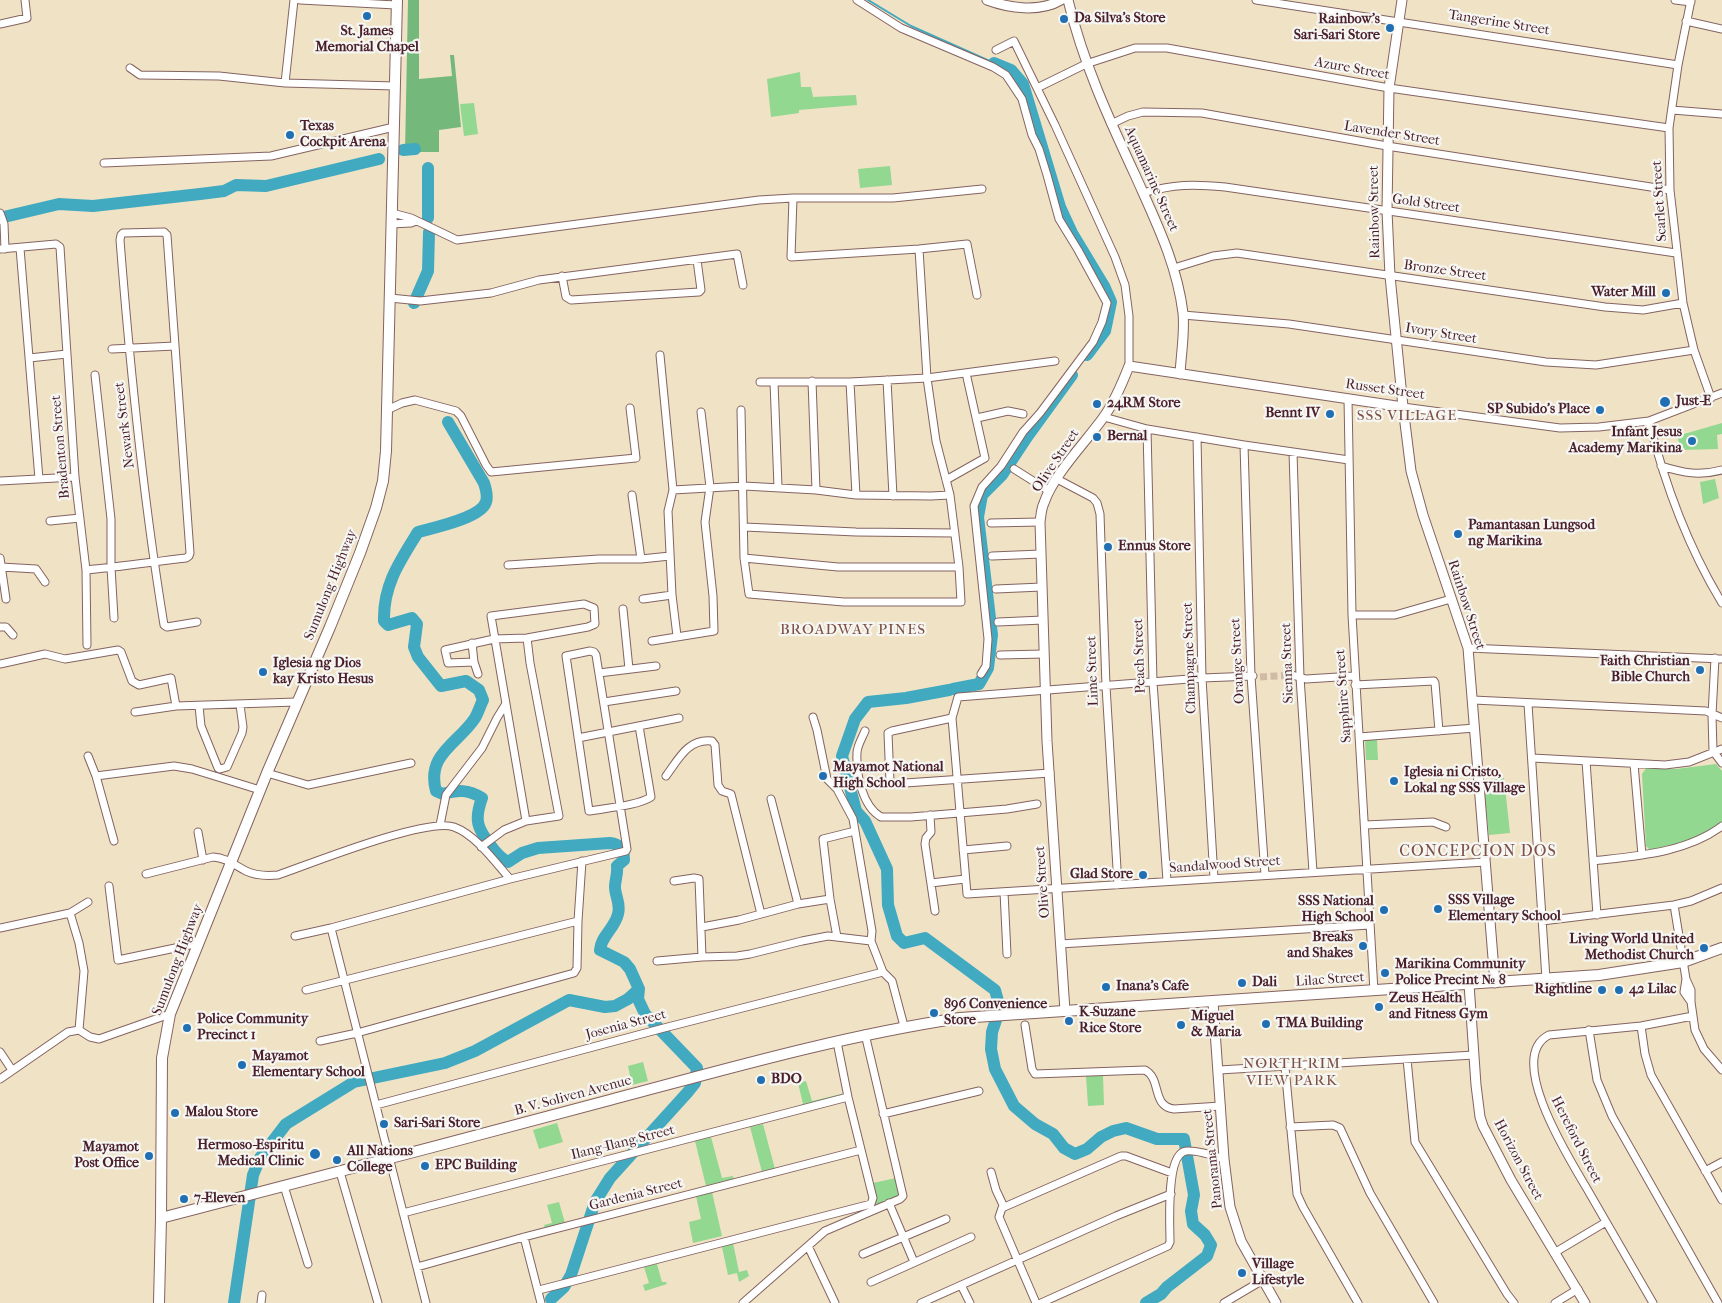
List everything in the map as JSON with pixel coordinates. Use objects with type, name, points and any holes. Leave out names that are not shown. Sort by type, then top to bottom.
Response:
[{"type":"main road","name":"Sumulong Highway","points":[[159,1303],[162,1058],[170,1014],[296,702],[330,627],[376,508],[383,481],[386,451],[397,3]]},
{"type":"main road","name":"Lilac Street","points":[[996,1016],[1599,975],[1683,962],[1722,948]]},
{"type":"main road","name":"B. V. Soliven Avenue","points":[[161,1218],[865,1034],[960,1018],[996,1016]]},
{"type":"street","points":[[0,24],[28,18],[25,0]]},
{"type":"street","points":[[285,83],[294,0]]},
{"type":"street","points":[[300,0],[397,3]]},
{"type":"street","points":[[857,0],[901,28],[1006,75],[1022,99],[1032,135],[1039,148],[1059,219],[1107,303],[1102,322],[1093,342],[1040,413],[1023,432],[1001,466],[982,487],[974,506],[988,639],[986,666],[981,674]]},
{"type":"street","points":[[987,0],[1008,7],[1030,8],[1052,4],[1061,0]]},
{"type":"street","name":"Aquamarine Street","points":[[1068,0],[1086,64],[1111,124],[1162,234],[1174,268],[1184,315],[1180,374]]},
{"type":"street","name":"Tangerine Street","points":[[1256,0],[1678,65]]},
{"type":"street","name":"Rainbow Street","points":[[1402,0],[1389,88],[1387,211],[1390,276],[1411,471],[1423,515],[1468,648],[1494,983]]},
{"type":"street","points":[[1676,0],[1691,1]]},
{"type":"street","name":"Scarlet Street","points":[[1691,1],[1678,65],[1669,128],[1670,190],[1683,303],[1694,350],[1711,398]]},
{"type":"street","points":[[1686,21],[1722,29]]},
{"type":"street","name":"Olive Street","points":[[996,50],[1014,41],[1115,257],[1125,285],[1129,316],[1128,366],[1119,390],[1104,416],[1049,491],[1043,504],[1040,522],[1045,689],[1065,1011]]},
{"type":"street","name":"Azure Street","points":[[1037,88],[1086,64],[1135,48],[1167,48],[1389,88],[1669,128]]},
{"type":"street","points":[[130,68],[140,75],[218,76],[285,83],[395,86]]},
{"type":"street","points":[[1672,110],[1722,114]]},
{"type":"street","name":"Lavender Street","points":[[1111,124],[1128,116],[1144,112],[1202,113],[1388,146],[1670,190]]},
{"type":"street","points":[[104,163],[271,156],[394,127]]},
{"type":"street","name":"Gold Street","points":[[1143,193],[1167,186],[1199,185],[1225,187],[1676,253]]},
{"type":"street","points":[[392,218],[411,218],[457,240],[759,200],[892,198],[982,188]]},
{"type":"street","points":[[793,198],[791,257],[967,244],[977,295]]},
{"type":"street","points":[[1,214],[4,224],[2,249],[20,248],[39,479]]},
{"type":"street","name":"Newark Street","points":[[175,346],[167,235],[164,232],[123,233],[120,240],[128,348],[154,562],[165,626],[197,622]]},
{"type":"street","name":"Bradenton Street","points":[[20,248],[56,244],[60,247],[75,476],[86,570],[87,645]]},
{"type":"street","points":[[741,410],[744,558],[749,594],[844,602],[961,602],[959,567],[950,495],[936,441],[927,378],[919,249]]},
{"type":"street","name":"Bronze Street","points":[[1174,268],[1213,256],[1237,253],[1605,307],[1644,310],[1683,303]]},
{"type":"street","points":[[390,298],[420,301],[491,294],[512,286],[562,276],[737,254],[743,284]]},
{"type":"street","points":[[562,276],[566,297],[571,300],[699,292],[701,290],[697,260]]},
{"type":"street","name":"Ivory Street","points":[[1184,315],[1289,324],[1546,362],[1596,365],[1694,350]]},
{"type":"street","points":[[86,570],[186,558],[190,553],[175,346],[112,349]]},
{"type":"street","points":[[29,358],[66,354]]},
{"type":"street","points":[[660,355],[673,490],[668,511],[672,595],[677,636]]},
{"type":"street","points":[[760,382],[850,382],[927,378],[1055,361]]},
{"type":"street","name":"Russet Street","points":[[1128,366],[1403,407],[1560,428],[1599,427],[1649,421],[1722,393]]},
{"type":"street","points":[[946,480],[985,458],[966,373]]},
{"type":"street","points":[[94,374],[111,519],[114,618]]},
{"type":"street","points":[[887,380],[893,496]]},
{"type":"street","points":[[812,381],[816,490]]},
{"type":"street","points":[[774,382],[778,487]]},
{"type":"street","points":[[850,382],[856,495]]},
{"type":"street","name":"Sapphire Street","points":[[1348,399],[1354,676],[1360,737],[1374,991]]},
{"type":"street","points":[[387,410],[402,403],[415,400],[456,412],[461,416],[486,465],[492,472],[636,458],[630,408]]},
{"type":"street","points":[[976,418],[1008,411],[1023,414]]},
{"type":"street","points":[[652,640],[714,632],[713,596],[705,522],[710,487],[701,412]]},
{"type":"street","points":[[1104,416],[1147,429],[1348,460]]},
{"type":"street","points":[[1649,421],[1661,466],[1685,531],[1700,565],[1722,603]]},
{"type":"street","name":"Peach Street","points":[[1147,429],[1153,682],[1167,881]]},
{"type":"street","name":"Champagne Street","points":[[1197,437],[1202,678],[1214,878]]},
{"type":"street","name":"Orange Street","points":[[1244,445],[1252,676],[1264,875]]},
{"type":"street","name":"Sienna Street","points":[[1293,452],[1300,677],[1313,872]]},
{"type":"street","points":[[1661,466],[1688,474],[1711,473],[1722,470]]},
{"type":"street","points":[[1014,469],[1049,491]]},
{"type":"street","points":[[0,481],[75,476]]},
{"type":"street","name":"Lime Street","points":[[1057,479],[1093,498],[1097,503],[1100,514],[1106,686],[1118,885]]},
{"type":"street","points":[[673,490],[744,486],[816,490],[856,495],[950,495]]},
{"type":"street","points":[[632,495],[641,559]]},
{"type":"street","points":[[50,521],[80,518]]},
{"type":"street","points":[[991,523],[1040,522]]},
{"type":"street","points":[[744,527],[856,532],[955,532]]},
{"type":"street","points":[[992,556],[1041,554]]},
{"type":"street","points":[[508,565],[670,556]]},
{"type":"street","points":[[0,558],[6,599]]},
{"type":"street","points":[[744,558],[838,568],[959,567]]},
{"type":"street","points":[[1,567],[36,569],[45,582]]},
{"type":"street","points":[[996,589],[1042,587]]},
{"type":"street","points":[[643,599],[672,595]]},
{"type":"street","points":[[1352,615],[1395,614],[1451,600]]},
{"type":"street","points":[[474,662],[448,663],[445,650],[494,639],[527,638],[592,626],[596,620],[594,608],[584,604],[491,616],[494,639],[505,705],[526,821]]},
{"type":"street","points":[[623,608],[629,669]]},
{"type":"street","points":[[998,622],[1043,620]]},
{"type":"street","points":[[0,627],[6,626],[13,635]]},
{"type":"street","points":[[486,844],[504,830],[526,821],[559,816],[530,664],[527,638]]},
{"type":"street","points":[[472,643],[474,662],[478,674]]},
{"type":"street","points":[[1468,648],[1718,658],[1713,689],[1713,752],[1722,763]]},
{"type":"street","points":[[0,664],[45,654],[65,659],[118,650],[121,652],[132,681],[136,684],[140,685],[171,678],[176,706]]},
{"type":"street","points":[[295,936],[510,879],[624,852],[619,806],[604,702],[594,652],[566,656],[589,811],[619,806],[649,799],[651,795],[639,726]]},
{"type":"street","points":[[1000,655],[1044,654]]},
{"type":"street","points":[[599,672],[656,666]]},
{"type":"street","points":[[1292,675],[1306,679],[1354,676]]},
{"type":"street","points":[[931,883],[965,879],[952,718],[958,696],[1252,676]]},
{"type":"street","points":[[1355,685],[1434,681],[1439,731]]},
{"type":"street","points":[[1713,689],[1722,689]]},
{"type":"street","points":[[604,702],[676,691]]},
{"type":"street","points":[[1473,700],[1706,711],[1722,718]]},
{"type":"street","points":[[135,712],[176,706],[296,702]]},
{"type":"street","points":[[199,706],[201,726],[218,768],[226,769],[242,733],[240,704]]},
{"type":"street","points":[[1528,704],[1546,979]]},
{"type":"street","points":[[440,825],[446,795],[482,748],[505,705]]},
{"type":"street","points":[[578,738],[679,718]]},
{"type":"street","points":[[813,718],[827,779],[837,789],[853,819],[872,931],[871,941],[883,972],[892,981],[904,1026]]},
{"type":"street","points":[[952,718],[888,733],[891,784],[1050,773]]},
{"type":"street","points":[[1360,737],[1475,728]]},
{"type":"street","points":[[865,731],[857,752],[859,780],[868,804],[881,817],[891,818],[1007,809],[1037,804]]},
{"type":"street","points":[[666,776],[689,745],[707,740],[712,741],[715,745],[718,785],[722,791],[731,794],[761,914]]},
{"type":"street","points":[[1532,758],[1586,762],[1676,764],[1697,759],[1722,749]]},
{"type":"street","points":[[88,756],[96,776],[114,841]]},
{"type":"street","points":[[1586,762],[1597,916]]},
{"type":"street","points":[[267,773],[308,785],[411,764]]},
{"type":"street","points":[[1634,764],[1642,855]]},
{"type":"street","points":[[96,776],[174,766],[192,769],[260,790]]},
{"type":"street","points":[[772,799],[798,904]]},
{"type":"street","points":[[930,815],[931,832],[926,838],[925,844],[936,911]]},
{"type":"street","points":[[1365,825],[1433,822],[1446,828]]},
{"type":"street","points":[[146,874],[212,857],[231,862],[246,872],[263,876],[278,876],[409,831],[440,825],[452,826],[486,844],[510,879]]},
{"type":"street","points":[[1593,862],[1642,855],[1692,843],[1722,826]]},
{"type":"street","points":[[837,937],[830,900],[823,839],[855,831]]},
{"type":"street","points":[[198,832],[203,860]]},
{"type":"street","points":[[963,850],[1007,846]]},
{"type":"street","points":[[320,1041],[357,1033],[574,973],[577,966],[582,861]]},
{"type":"street","name":"Sandalwood Street","points":[[965,879],[967,894],[1485,862]]},
{"type":"street","points":[[674,881],[698,878],[702,927],[702,957]]},
{"type":"street","points":[[109,886],[118,960],[199,943]]},
{"type":"street","points":[[1542,921],[1597,916],[1674,905],[1691,901],[1722,888]]},
{"type":"street","points":[[1004,892],[1007,954]]},
{"type":"street","points":[[702,927],[739,920],[798,904],[830,900]]},
{"type":"street","points":[[0,928],[70,913],[88,902]]},
{"type":"street","points":[[1674,905],[1686,979],[1691,988],[1695,1030],[1704,1049],[1722,1070]]},
{"type":"street","points":[[70,913],[79,943],[84,971],[79,1030]]},
{"type":"street","points":[[306,990],[578,921]]},
{"type":"street","points":[[1060,944],[1370,925]]},
{"type":"street","points":[[330,928],[426,1303]]},
{"type":"street","points":[[657,961],[737,956],[828,936],[871,941]]},
{"type":"street","name":"Josenia Street","points":[[376,1105],[654,1030],[883,972]]},
{"type":"street","name":"Horizon Street","points":[[1469,984],[1478,1104],[1483,1126],[1511,1180],[1585,1303]]},
{"type":"street","name":"Panorama Street","points":[[1213,1002],[1224,1159],[1229,1200],[1241,1241],[1276,1303]]},
{"type":"street","points":[[0,1079],[68,1032],[79,1030],[90,1037],[99,1039],[170,1014]]},
{"type":"street","name":"Hereford Street","points":[[1653,1303],[1555,1132],[1539,1094],[1534,1064],[1536,1048],[1542,1038],[1555,1033],[1641,1026],[1693,1016]]},
{"type":"street","points":[[1025,1025],[1032,1069],[1035,1074],[1145,1070],[1152,1075],[1160,1101],[1167,1107],[1174,1109],[1221,1106]]},
{"type":"street","points":[[1641,1026],[1645,1054],[1651,1075],[1722,1200]]},
{"type":"street","points":[[1589,1030],[1597,1080],[1612,1116],[1718,1303]]},
{"type":"street","points":[[743,1303],[830,1228],[902,1198],[903,1193],[882,1114],[865,1034]]},
{"type":"street","points":[[539,1290],[870,1205],[872,1202],[837,1042]]},
{"type":"street","points":[[0,1052],[12,1070]]},
{"type":"street","points":[[1219,1070],[1474,1055]]},
{"type":"street","points":[[1407,1059],[1415,1142],[1514,1303]]},
{"type":"street","points":[[1285,1067],[1298,1194],[1312,1224],[1358,1303]]},
{"type":"street","points":[[882,1114],[979,1090]]},
{"type":"street","name":"Ilang-Ilang Street","points":[[404,1213],[848,1097]]},
{"type":"street","points":[[1290,1127],[1333,1125],[1340,1128],[1370,1193],[1434,1303]]},
{"type":"street","name":"Gardenia Street","points":[[417,1267],[580,1222],[861,1150]]},
{"type":"street","points":[[1042,1303],[1168,1246],[1170,1242],[1172,1173],[1177,1157],[1184,1151],[1192,1151],[1224,1159]]},
{"type":"street","points":[[1002,1209],[1120,1156],[1126,1156],[1172,1173]]},
{"type":"street","points":[[1705,1171],[1722,1162]]},
{"type":"street","points":[[340,1172],[378,1303]]},
{"type":"street","points":[[991,1172],[1002,1209],[999,1217],[1036,1303]]},
{"type":"street","points":[[284,1186],[308,1264]]},
{"type":"street","points":[[921,1303],[1116,1216],[1171,1194]]},
{"type":"street","points":[[890,1204],[914,1262]]},
{"type":"street","points":[[863,1254],[946,1219]]},
{"type":"street","points":[[1554,1253],[1606,1222]]},
{"type":"street","points":[[524,1237],[541,1302]]},
{"type":"street","points":[[871,1282],[971,1237]]},
{"type":"street","points":[[808,1246],[835,1303]]},
{"type":"street","points":[[1224,1303],[1263,1280]]},
{"type":"street","points":[[961,1285],[970,1303]]},
{"type":"street","points":[[1555,1303],[1578,1289]]},
{"type":"green space","points":[[408,0],[419,0],[419,79],[452,76],[450,55],[454,55],[461,127],[439,130],[439,152],[405,152]]},
{"type":"green space","points":[[800,72],[801,87],[811,87],[813,97],[856,95],[857,105],[799,110],[799,113],[771,117],[767,79]]},
{"type":"green space","points":[[474,103],[478,134],[464,136],[460,104]]},
{"type":"green space","points":[[890,166],[892,185],[860,188],[858,169]]},
{"type":"green space","points":[[1722,423],[1722,434],[1717,435],[1718,449],[1681,450],[1677,436]]},
{"type":"green space","points":[[1715,479],[1719,498],[1703,504],[1700,482]]},
{"type":"green space","points":[[1377,739],[1378,760],[1366,760],[1365,740]]},
{"type":"green space","points":[[1716,764],[1722,771],[1722,823],[1697,838],[1650,850],[1646,846],[1642,774],[1646,768],[1676,769]]},
{"type":"green space","points":[[1504,778],[1510,833],[1489,835],[1483,781]]},
{"type":"green space","points":[[643,1062],[648,1081],[632,1085],[628,1066]]},
{"type":"green space","points":[[1103,1075],[1104,1105],[1088,1106],[1086,1076]]},
{"type":"green space","points":[[806,1081],[812,1101],[845,1093],[845,1095],[795,1109],[795,1107],[803,1104],[798,1083]]},
{"type":"green space","points":[[557,1123],[563,1142],[539,1149],[533,1130]]},
{"type":"green space","points":[[763,1124],[775,1169],[762,1172],[750,1127]]},
{"type":"green space","points":[[711,1137],[722,1178],[733,1176],[734,1179],[706,1186],[695,1141]]},
{"type":"green space","points":[[896,1178],[900,1196],[877,1205],[873,1183]]},
{"type":"green space","points":[[712,1192],[722,1236],[693,1243],[689,1222],[701,1219],[696,1196]]},
{"type":"green space","points":[[559,1202],[565,1223],[545,1228],[544,1225],[552,1223],[547,1205]]},
{"type":"green space","points":[[733,1243],[739,1272],[747,1270],[749,1276],[739,1282],[737,1273],[728,1275],[722,1247]]},
{"type":"green space","points":[[657,1264],[662,1282],[667,1284],[645,1291],[643,1285],[649,1283],[644,1267]]},
{"type":"waterway","points":[[868,0],[911,26],[994,63]]},
{"type":"waterway","points":[[994,63],[1011,70],[1023,84],[1060,207],[1072,233],[1104,286],[1111,302],[1105,331],[1087,355]]},
{"type":"waterway","points":[[403,150],[415,149]]},
{"type":"waterway","points":[[0,218],[59,204],[93,206],[224,191],[236,185],[266,186],[379,159]]},
{"type":"waterway","points":[[428,168],[428,218]]},
{"type":"waterway","points":[[414,303],[428,271],[429,232]]},
{"type":"waterway","points":[[953,689],[979,684],[988,668],[992,635],[978,517],[982,495],[1002,475],[1072,375]]},
{"type":"waterway","points":[[448,422],[484,483],[487,495],[486,502],[482,508],[466,517],[418,532],[394,574],[384,608],[384,621],[388,625],[412,618],[417,624],[414,647],[418,657],[441,686],[466,681],[479,690],[483,700],[475,718],[439,758],[434,778],[436,791],[443,794],[458,791],[467,792],[482,798],[478,812],[480,829],[496,853],[508,862],[522,853],[538,848],[610,843],[621,848],[624,860],[617,866],[615,887],[619,907],[618,914],[614,924],[603,940],[600,950],[624,962],[630,969],[639,989],[638,999],[645,1014],[697,1068],[695,1083],[610,1178],[595,1202],[571,1275],[564,1287],[551,1299]]},
{"type":"waterway","points":[[949,690],[906,698],[868,702],[855,719],[842,756],[856,811],[865,821],[887,869],[888,905],[897,936],[904,943],[925,938],[995,990],[1000,1008],[992,1032],[991,1049],[995,1069],[1014,1106],[1035,1124],[1053,1134],[1064,1148],[1075,1154],[1087,1149],[1101,1137],[1113,1131],[1126,1128],[1157,1139],[1184,1139],[1194,1195],[1191,1211],[1193,1224],[1205,1235],[1211,1245],[1207,1256],[1167,1287],[1161,1294],[1146,1303]]},
{"type":"waterway","points":[[234,1303],[253,1175],[260,1158],[286,1124],[354,1082],[445,1063],[475,1051],[569,1000],[605,1007],[615,1006],[628,999],[639,989]]},
{"type":"tunnel","points":[[1260,677],[1292,675]]},
{"type":"place","name":"St. James Memorial Chapel","points":[[367,16]]},
{"type":"place","name":"Da Silva's Store","points":[[1064,19]]},
{"type":"place","name":"Rainbow's Sari-Sari Store","points":[[1390,28]]},
{"type":"place","name":"Texas Cockpit Arena","points":[[290,135]]},
{"type":"place","name":"Water Mill","points":[[1666,293]]},
{"type":"place","name":"Just-E","points":[[1665,402]]},
{"type":"place","name":"24RM Store","points":[[1097,404]]},
{"type":"place","name":"SP Subido's Place","points":[[1600,410]]},
{"type":"place","name":"Bennt IV","points":[[1330,414]]},
{"type":"place","name":"Bernal","points":[[1097,437]]},
{"type":"place","name":"Infant Jesus Academy Marikina","points":[[1692,441]]},
{"type":"place","name":"Pamantasan Lungsod ng Marikina","points":[[1458,534]]},
{"type":"place","name":"Ennus Store","points":[[1108,547]]},
{"type":"place","name":"Faith Christian Bible Church","points":[[1700,670]]},
{"type":"place","name":"Iglesia ng Dios kay Kristo Hesus","points":[[263,672]]},
{"type":"place","name":"Mayamot National High School","points":[[823,776]]},
{"type":"place","name":"Iglesia ni Cristo, Lokal ng SSS Village","points":[[1394,781]]},
{"type":"place","name":"Glad Store","points":[[1143,875]]},
{"type":"place","name":"SSS Village Elementary School","points":[[1438,909]]},
{"type":"place","name":"SSS National High School","points":[[1384,910]]},
{"type":"place","name":"Breaks and Shakes","points":[[1363,946]]},
{"type":"place","name":"Living World United Methodist Church","points":[[1704,948]]},
{"type":"place","name":"Marikina Community Police Precint № 8","points":[[1385,973]]},
{"type":"place","name":"Dali","points":[[1242,983]]},
{"type":"place","name":"Inana's Cafe","points":[[1106,987]]},
{"type":"place","name":"Rightline","points":[[1602,990]]},
{"type":"place","name":"42 Lilac","points":[[1619,990]]},
{"type":"place","name":"Zeus Health and Fitness Gym","points":[[1379,1007]]},
{"type":"place","name":"896 Convenience Store","points":[[934,1013]]},
{"type":"place","name":"K-Suzane Rice Store","points":[[1069,1021]]},
{"type":"place","name":"TMA Building","points":[[1266,1024]]},
{"type":"place","name":"Miguel & Maria","points":[[1181,1025]]},
{"type":"place","name":"Police Community Precinct 1","points":[[187,1028]]},
{"type":"place","name":"Mayamot Elementary School","points":[[242,1065]]},
{"type":"place","name":"BDO","points":[[761,1080]]},
{"type":"place","name":"Malou Store","points":[[175,1113]]},
{"type":"place","name":"Sari-Sari Store","points":[[384,1124]]},
{"type":"place","name":"Hermoso-Espiritu Medical Clinic","points":[[315,1154]]},
{"type":"place","name":"Mayamot Post Office","points":[[149,1156]]},
{"type":"place","name":"All Nations College","points":[[337,1160]]},
{"type":"place","name":"EPC Building","points":[[425,1166]]},
{"type":"place","name":"7-Eleven","points":[[184,1199]]},
{"type":"place","name":"Village Lifestyle","points":[[1242,1273]]},
{"type":"district","name":"SSS VILLAGE","points":[[1407,416]]},
{"type":"district","name":"BROADWAY PINES","points":[[853,630]]},
{"type":"district","name":"CONCEPCION DOS","points":[[1478,852]]},
{"type":"district","name":"NORTH RIM VIEW PARK","points":[[1292,1072]]}]
